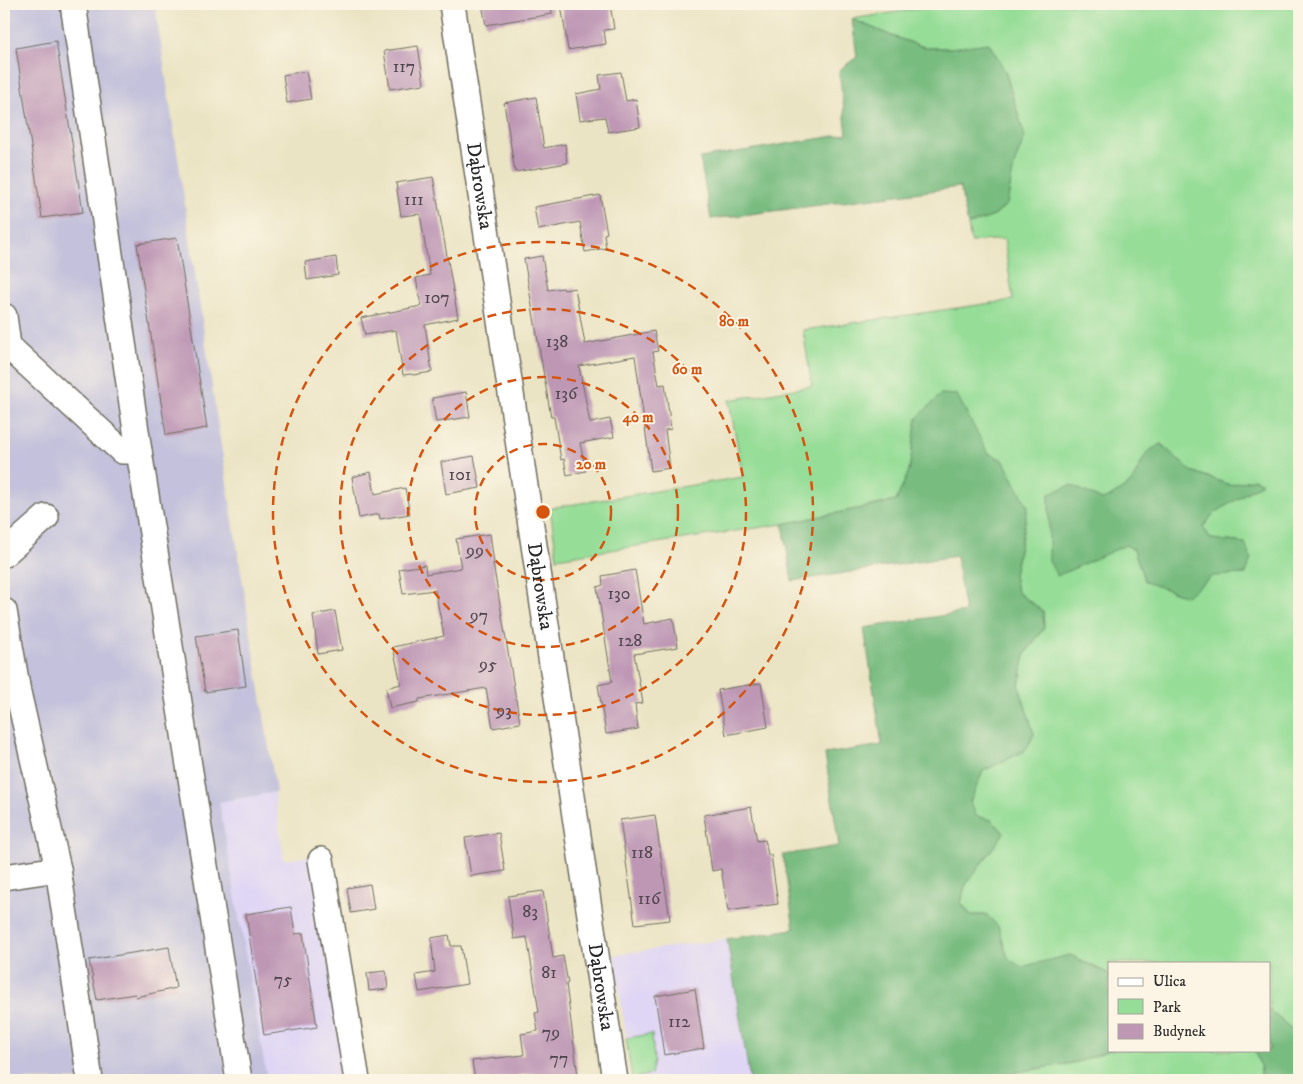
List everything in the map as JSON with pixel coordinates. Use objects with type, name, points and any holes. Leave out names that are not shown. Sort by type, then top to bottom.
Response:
[{"type":"street","points":[[73,4],[139,451],[239,1080]]},
{"type":"street","name":"Dąbrowska","points":[[452,4],[614,1080]]},
{"type":"street","points":[[4,316],[8,346],[122,451],[139,451]]},
{"type":"street","points":[[4,554],[46,517]]},
{"type":"street","points":[[4,611],[18,692],[58,869],[90,1080]]},
{"type":"street","points":[[321,860],[357,1080]]},
{"type":"street","points":[[4,877],[58,869]]},
{"type":"shaded area","points":[[4,4],[155,4],[217,420],[276,792],[219,802],[267,1079],[4,1080]]},
{"type":"shaded area","points":[[274,792],[284,860],[326,854],[361,1074],[315,1080],[299,1080],[262,1074],[219,801]]},
{"type":"shaded area","points":[[727,939],[750,1080],[633,1080],[614,955]]},
{"type":"green space","points":[[950,4],[1299,4],[1299,1033],[1270,1011],[1270,962],[1108,962],[1108,974],[1070,955],[1021,968],[1008,958],[998,926],[987,915],[971,915],[961,903],[965,886],[1004,833],[992,820],[976,817],[970,802],[983,771],[1026,750],[1034,734],[1019,686],[1025,654],[1044,628],[1043,611],[1017,592],[1014,575],[1028,507],[1003,460],[988,453],[980,440],[917,418],[909,471],[896,501],[783,524],[557,558],[550,508],[743,477],[729,400],[812,386],[803,330],[1013,300],[1004,239],[971,242],[968,225],[994,216],[1007,204],[1014,164],[1025,137],[1005,71],[950,48],[927,48],[852,19]],"holes":[[[1161,444],[1191,471],[1230,485],[1255,479],[1262,483],[1213,514],[1203,527],[1211,539],[1245,543],[1145,582],[1134,550],[1126,545],[1071,485],[1102,500],[1110,498],[1131,483],[1147,453]]]},
{"type":"green space","points":[[852,19],[927,48],[950,48],[989,43],[1005,71],[1025,137],[1014,164],[1007,204],[994,216],[968,225],[960,187],[711,219],[700,158],[847,134],[839,70],[857,57]]},
{"type":"green space","points":[[941,394],[957,395],[988,453],[1003,460],[1028,507],[1014,575],[1017,592],[1043,611],[1044,628],[1025,654],[1019,686],[1034,734],[1026,750],[983,771],[970,802],[976,816],[992,820],[1004,833],[965,886],[961,903],[970,915],[987,915],[998,926],[1008,958],[1021,967],[1070,955],[1108,974],[1108,1051],[1078,1062],[969,1080],[750,1080],[727,939],[794,929],[783,855],[839,846],[825,754],[882,745],[864,628],[965,612],[956,556],[792,581],[783,524],[896,501],[909,471],[917,418]]},
{"type":"green space","points":[[1161,444],[1191,471],[1230,485],[1255,479],[1262,483],[1213,514],[1203,527],[1211,539],[1245,543],[1251,558],[1246,574],[1213,576],[1186,596],[1145,582],[1134,550],[1126,545],[1057,576],[1049,561],[1049,494],[1071,485],[1102,500],[1110,497],[1131,483],[1147,452]]},
{"type":"green space","points":[[1270,1011],[1299,1033],[1299,1080],[1260,1080],[1261,1069],[1256,1052],[1270,1052]]},
{"type":"green space","points":[[652,1034],[654,1061],[651,1074],[632,1079],[626,1038]]},
{"type":"green space","points":[[1108,1051],[1256,1052],[1261,1069],[1260,1080],[969,1080],[1078,1062]]},
{"type":"building","points":[[482,4],[551,4],[552,14],[486,25]]},
{"type":"building","points":[[561,4],[610,4],[614,29],[604,30],[606,44],[568,50]]},
{"type":"building","points":[[56,41],[83,212],[42,218],[16,48]]},
{"type":"building","points":[[418,46],[424,84],[390,89],[384,51]]},
{"type":"building","points":[[306,71],[311,99],[287,103],[283,75]]},
{"type":"building","points":[[621,72],[626,101],[636,99],[640,127],[608,132],[605,117],[580,120],[576,94],[601,89],[599,75]]},
{"type":"building","points":[[536,97],[544,148],[565,144],[567,163],[515,172],[504,103]]},
{"type":"building","points":[[433,177],[458,318],[425,325],[432,372],[403,375],[396,330],[365,335],[361,318],[421,306],[416,278],[430,275],[420,214],[401,216],[396,183]]},
{"type":"building","points":[[600,195],[607,233],[604,234],[606,248],[585,252],[580,222],[538,230],[534,207]]},
{"type":"building","points":[[177,238],[207,428],[166,435],[137,244]]},
{"type":"building","points":[[542,256],[548,290],[575,288],[585,344],[654,331],[658,351],[653,352],[659,385],[665,384],[671,429],[665,430],[670,468],[651,471],[635,356],[579,366],[590,423],[610,419],[614,437],[580,443],[586,471],[567,475],[564,459],[561,460],[554,417],[551,417],[524,259]]},
{"type":"building","points":[[336,257],[338,275],[307,280],[305,262]]},
{"type":"building","points":[[466,392],[470,417],[436,422],[432,398]]},
{"type":"building","points":[[474,456],[480,488],[446,494],[441,462]]},
{"type":"building","points":[[371,472],[375,494],[405,488],[410,514],[380,519],[379,514],[359,518],[352,477]]},
{"type":"building","points":[[490,534],[493,563],[520,723],[493,728],[486,688],[419,699],[419,702],[390,708],[386,688],[401,684],[393,647],[444,636],[435,590],[403,594],[399,569],[425,565],[426,574],[461,568],[456,539]]},
{"type":"building","points":[[635,570],[644,624],[673,618],[678,647],[634,654],[643,703],[635,704],[638,729],[606,734],[598,685],[612,682],[597,587],[603,585],[602,576]]},
{"type":"building","points":[[335,611],[342,650],[318,654],[313,615]]},
{"type":"building","points":[[238,630],[246,686],[205,692],[196,636]]},
{"type":"building","points":[[761,683],[768,727],[726,735],[718,690]]},
{"type":"building","points":[[751,807],[757,841],[765,840],[768,855],[771,855],[778,904],[728,911],[721,869],[712,871],[704,815]]},
{"type":"building","points":[[655,815],[670,920],[635,924],[620,820]]},
{"type":"building","points":[[499,833],[505,871],[471,876],[465,838]]},
{"type":"building","points":[[370,884],[374,909],[351,913],[347,888]]},
{"type":"building","points":[[543,891],[553,958],[563,956],[568,983],[566,984],[578,1076],[535,1080],[534,1073],[493,1080],[475,1080],[472,1061],[524,1055],[521,1034],[538,1031],[535,1013],[539,1012],[527,937],[514,939],[508,896]]},
{"type":"building","points":[[291,907],[295,934],[303,933],[317,1027],[264,1035],[246,914]]},
{"type":"building","points":[[449,935],[451,946],[461,946],[467,984],[419,992],[416,975],[435,972],[431,938]]},
{"type":"building","points":[[169,947],[176,988],[136,997],[135,994],[97,1000],[89,960]]},
{"type":"building","points":[[386,971],[388,989],[369,991],[367,973]]},
{"type":"building","points":[[695,989],[704,1048],[664,1055],[655,996]]}]
